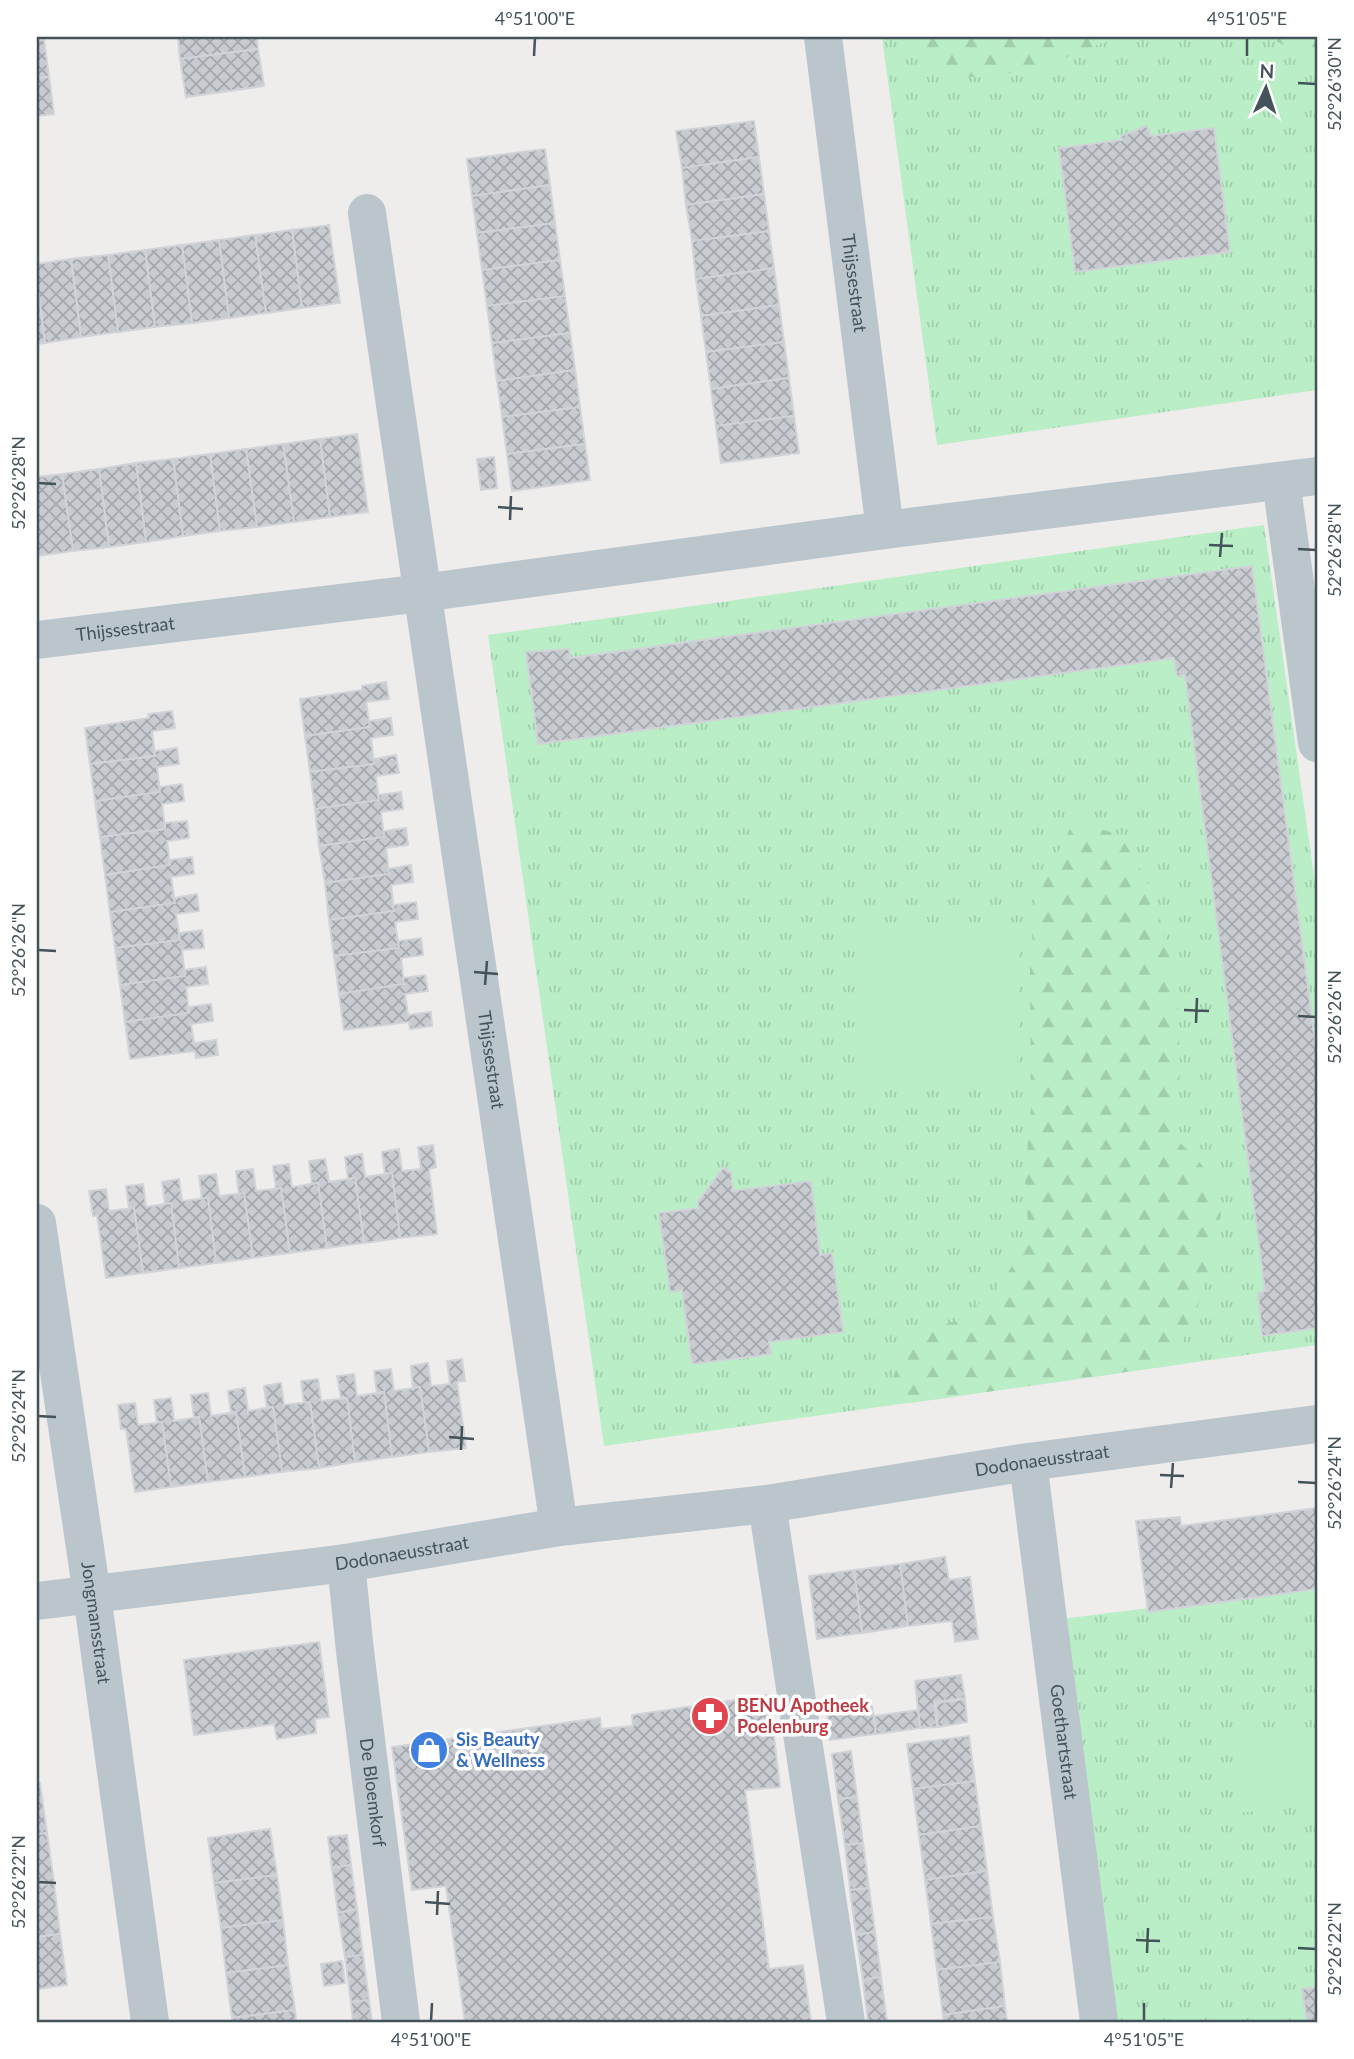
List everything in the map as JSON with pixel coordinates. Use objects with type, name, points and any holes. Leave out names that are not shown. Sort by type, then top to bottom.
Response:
[{"type":"street","name":"Thijssestraat","points":[[824,37],[885,530]]},
{"type":"street","name":"Thijssestraat","points":[[367,213],[559,1527]]},
{"type":"street","name":"Thijssestraat","points":[[37,640],[422,593],[885,530],[1299,478]]},
{"type":"street","points":[[1299,478],[1317,743]]},
{"type":"street","name":"Jongmansstraat","points":[[37,1223],[92,1595],[150,2022]]},
{"type":"street","name":"Dodonaeusstraat","points":[[37,1601],[346,1563],[559,1527],[767,1504],[1028,1462],[1317,1424]]},
{"type":"street","name":"Goethartstraat","points":[[1028,1462],[1099,2022]]},
{"type":"street","points":[[767,1504],[846,2022]]},
{"type":"street","name":"De Bloemkorf","points":[[346,1563],[401,2022]]},
{"type":"green space","points":[[882,37],[1317,37],[1317,390],[937,445]]},
{"type":"green space","points":[[918,37],[1116,37],[1062,59],[1024,70],[986,77],[967,77],[924,66]]},
{"type":"green space","points":[[1268,37],[1317,37],[1317,62]]},
{"type":"green space","points":[[1264,525],[1317,897],[1317,1345],[604,1446],[488,635]]},
{"type":"green space","points":[[1074,821],[1120,835],[1147,881],[1163,928],[1178,994],[1180,1073],[1174,1137],[1214,1180],[1221,1214],[1205,1284],[1193,1322],[1168,1366],[911,1403],[893,1378],[908,1334],[963,1319],[1001,1283],[1029,1240],[1025,1179],[1031,1107],[1030,964],[1037,893]]},
{"type":"green space","points":[[860,929],[1019,931],[1017,1088],[858,1086]]},
{"type":"green space","points":[[1317,1587],[1317,2022],[1110,2022],[1053,1620]]},
{"type":"green space","points":[[1317,1728],[1317,1803],[1240,1813],[1231,1739]]},
{"type":"building","points":[[178,37],[257,37],[258,49],[180,59]]},
{"type":"building","points":[[44,40],[49,77],[37,78],[37,41]]},
{"type":"building","points":[[258,49],[264,86],[186,97],[180,59]]},
{"type":"building","points":[[49,77],[54,114],[37,116],[37,78]]},
{"type":"building","points":[[754,121],[759,157],[682,168],[676,131]]},
{"type":"building","points":[[1147,126],[1151,136],[1214,128],[1230,252],[1075,272],[1059,148],[1122,140],[1121,136]]},
{"type":"building","points":[[545,149],[550,185],[472,196],[467,159]]},
{"type":"building","points":[[759,157],[764,194],[686,205],[682,168]]},
{"type":"building","points":[[550,185],[555,223],[477,233],[472,196]]},
{"type":"building","points":[[764,194],[769,231],[692,241],[686,205]]},
{"type":"building","points":[[555,223],[560,260],[482,270],[477,233]]},
{"type":"building","points":[[329,225],[340,303],[302,308],[292,230]]},
{"type":"building","points":[[292,230],[302,308],[266,313],[255,235]]},
{"type":"building","points":[[769,231],[774,268],[696,279],[692,241]]},
{"type":"building","points":[[255,235],[266,313],[229,318],[219,240]]},
{"type":"building","points":[[219,240],[229,318],[192,323],[182,245]]},
{"type":"building","points":[[182,245],[192,323],[155,327],[145,250]]},
{"type":"building","points":[[145,250],[155,327],[118,332],[108,255]]},
{"type":"building","points":[[108,255],[118,332],[81,337],[71,259]]},
{"type":"building","points":[[71,259],[81,337],[45,343],[37,264]]},
{"type":"building","points":[[560,260],[565,296],[487,306],[482,270]]},
{"type":"building","points":[[774,268],[779,305],[701,316],[696,279]]},
{"type":"building","points":[[37,283],[45,343],[37,344]]},
{"type":"building","points":[[565,296],[570,333],[492,343],[487,306]]},
{"type":"building","points":[[779,305],[784,342],[706,352],[701,316]]},
{"type":"building","points":[[570,333],[575,370],[497,381],[492,343]]},
{"type":"building","points":[[784,342],[789,378],[711,389],[706,352]]},
{"type":"building","points":[[575,370],[580,407],[502,417],[497,381]]},
{"type":"building","points":[[789,378],[794,416],[716,426],[711,389]]},
{"type":"building","points":[[580,407],[585,444],[507,454],[502,417]]},
{"type":"building","points":[[794,416],[799,453],[721,463],[716,426]]},
{"type":"building","points":[[357,434],[368,512],[330,517],[320,439]]},
{"type":"building","points":[[320,439],[330,517],[294,522],[283,444]]},
{"type":"building","points":[[283,444],[294,522],[257,527],[246,449]]},
{"type":"building","points":[[585,444],[590,480],[512,491],[507,454]]},
{"type":"building","points":[[246,449],[257,527],[220,531],[210,454]]},
{"type":"building","points":[[210,454],[220,531],[183,536],[173,459]]},
{"type":"building","points":[[494,457],[497,488],[481,490],[477,459]]},
{"type":"building","points":[[173,459],[183,536],[146,542],[136,463]]},
{"type":"building","points":[[136,463],[146,542],[109,547],[99,469]]},
{"type":"building","points":[[99,469],[109,547],[73,551],[62,474]]},
{"type":"building","points":[[62,474],[73,551],[37,556],[37,477]]},
{"type":"building","points":[[1252,566],[1317,1056],[1317,1328],[1262,1336],[1258,1293],[1265,1291],[1185,675],[1177,676],[1174,658],[538,744],[526,652],[569,649],[570,658]]},
{"type":"building","points":[[386,682],[389,699],[366,702],[370,727],[305,736],[300,699],[362,690],[362,686]]},
{"type":"building","points":[[172,711],[175,728],[152,731],[155,756],[90,764],[85,728],[149,718],[148,714]]},
{"type":"building","points":[[391,718],[393,735],[371,738],[374,764],[310,772],[305,736],[370,727],[369,721]]},
{"type":"building","points":[[177,748],[179,764],[157,767],[160,792],[95,801],[90,764],[155,756],[155,751]]},
{"type":"building","points":[[396,755],[399,773],[376,776],[379,800],[315,809],[310,772],[374,764],[374,759]]},
{"type":"building","points":[[182,784],[184,801],[162,804],[165,829],[100,837],[95,801],[160,792],[159,787]]},
{"type":"building","points":[[401,792],[403,809],[381,812],[384,837],[319,846],[315,809],[379,800],[378,795]]},
{"type":"building","points":[[187,821],[189,838],[167,841],[170,865],[105,875],[100,837],[165,829],[165,823]]},
{"type":"building","points":[[406,828],[408,845],[386,848],[389,874],[325,883],[319,846],[384,837],[384,831]]},
{"type":"building","points":[[192,857],[194,874],[171,877],[175,903],[110,912],[105,875],[170,865],[169,860]]},
{"type":"building","points":[[411,865],[413,882],[391,885],[394,911],[329,920],[325,883],[389,874],[388,869]]},
{"type":"building","points":[[197,894],[199,911],[176,914],[180,940],[115,948],[110,912],[175,903],[174,898]]},
{"type":"building","points":[[416,902],[418,919],[395,922],[399,948],[334,956],[329,920],[394,911],[393,905]]},
{"type":"building","points":[[202,930],[204,948],[182,950],[185,976],[120,985],[115,948],[180,940],[179,933]]},
{"type":"building","points":[[421,938],[423,955],[401,958],[404,984],[339,994],[334,956],[399,948],[398,941]]},
{"type":"building","points":[[206,967],[208,984],[186,987],[189,1013],[125,1022],[120,985],[185,976],[184,970]]},
{"type":"building","points":[[425,975],[428,991],[405,994],[408,1015],[431,1012],[432,1026],[410,1029],[409,1022],[344,1030],[339,994],[404,984],[403,978]]},
{"type":"building","points":[[211,1004],[213,1021],[191,1024],[194,1043],[216,1040],[218,1055],[196,1058],[195,1051],[130,1059],[125,1022],[189,1013],[189,1007]]},
{"type":"building","points":[[433,1145],[436,1167],[429,1169],[437,1234],[400,1238],[392,1173],[385,1174],[382,1152],[399,1149],[402,1171],[421,1169],[418,1147]]},
{"type":"building","points":[[362,1154],[365,1177],[392,1173],[400,1238],[364,1243],[355,1178],[348,1179],[345,1157]]},
{"type":"building","points":[[325,1159],[329,1182],[355,1178],[364,1243],[327,1248],[318,1183],[312,1184],[309,1161]]},
{"type":"building","points":[[289,1164],[292,1187],[318,1183],[327,1248],[290,1253],[281,1188],[276,1189],[273,1166]]},
{"type":"building","points":[[724,1167],[731,1173],[733,1191],[811,1181],[820,1255],[832,1253],[843,1332],[769,1342],[771,1354],[692,1364],[682,1290],[670,1292],[659,1213],[698,1208],[698,1201]]},
{"type":"building","points":[[253,1169],[256,1191],[281,1188],[290,1253],[253,1258],[244,1193],[239,1194],[236,1171]]},
{"type":"building","points":[[216,1174],[219,1196],[244,1193],[253,1258],[216,1263],[208,1198],[202,1199],[199,1176]]},
{"type":"building","points":[[179,1179],[182,1201],[208,1198],[216,1263],[179,1268],[171,1203],[165,1203],[162,1182]]},
{"type":"building","points":[[143,1184],[146,1207],[171,1203],[179,1268],[143,1273],[134,1208],[129,1208],[126,1186]]},
{"type":"building","points":[[106,1189],[109,1211],[134,1208],[143,1273],[106,1278],[97,1215],[93,1216],[89,1191]]},
{"type":"building","points":[[462,1359],[465,1381],[457,1382],[466,1448],[429,1452],[420,1387],[413,1389],[411,1366],[428,1363],[431,1386],[450,1384],[447,1361]]},
{"type":"building","points":[[391,1369],[394,1391],[420,1387],[429,1452],[392,1457],[384,1392],[377,1393],[374,1371]]},
{"type":"building","points":[[354,1374],[357,1396],[384,1392],[392,1457],[355,1462],[347,1398],[341,1398],[337,1376]]},
{"type":"building","points":[[318,1379],[321,1401],[347,1398],[355,1462],[319,1468],[310,1402],[304,1403],[301,1381]]},
{"type":"building","points":[[281,1383],[284,1405],[310,1402],[319,1468],[282,1472],[273,1407],[267,1408],[264,1386]]},
{"type":"building","points":[[245,1388],[248,1411],[273,1407],[282,1472],[245,1477],[236,1412],[231,1413],[228,1391]]},
{"type":"building","points":[[208,1393],[211,1416],[236,1412],[245,1477],[208,1482],[199,1417],[194,1418],[191,1395]]},
{"type":"building","points":[[171,1398],[174,1421],[199,1417],[208,1482],[171,1487],[162,1422],[157,1423],[154,1400]]},
{"type":"building","points":[[135,1403],[138,1425],[162,1422],[171,1487],[135,1492],[126,1429],[121,1429],[118,1405]]},
{"type":"building","points":[[1317,1508],[1317,1589],[1148,1612],[1136,1521],[1180,1517],[1181,1526]]},
{"type":"building","points":[[945,1557],[949,1580],[970,1577],[978,1639],[955,1642],[952,1621],[908,1626],[900,1564]]},
{"type":"building","points":[[900,1564],[908,1626],[862,1633],[854,1570]]},
{"type":"building","points":[[854,1570],[862,1633],[817,1639],[809,1576]]},
{"type":"building","points":[[319,1642],[329,1717],[315,1719],[316,1733],[277,1739],[274,1724],[194,1735],[184,1660]]},
{"type":"building","points":[[961,1675],[965,1698],[934,1702],[937,1727],[920,1728],[915,1681]]},
{"type":"building","points":[[769,1695],[780,1787],[745,1790],[769,1969],[803,1965],[811,2022],[465,2022],[446,1886],[412,1890],[392,1747],[600,1718],[601,1729],[633,1726],[632,1715]]},
{"type":"building","points":[[965,1699],[967,1722],[938,1727],[936,1703]]},
{"type":"building","points":[[872,1706],[876,1734],[830,1740],[827,1712]]},
{"type":"building","points":[[918,1710],[920,1728],[876,1734],[874,1716]]},
{"type":"building","points":[[969,1736],[975,1781],[913,1789],[907,1744]]},
{"type":"building","points":[[851,1751],[857,1797],[838,1799],[832,1754]]},
{"type":"building","points":[[975,1781],[981,1826],[919,1835],[913,1789]]},
{"type":"building","points":[[37,1783],[40,1783],[47,1833],[37,1834]]},
{"type":"building","points":[[857,1797],[863,1843],[845,1845],[838,1799]]},
{"type":"building","points":[[981,1826],[987,1871],[925,1880],[919,1835]]},
{"type":"building","points":[[270,1829],[277,1875],[214,1883],[208,1838]]},
{"type":"building","points":[[47,1833],[54,1883],[37,1886],[37,1834]]},
{"type":"building","points":[[347,1835],[351,1865],[332,1868],[328,1837]]},
{"type":"building","points":[[863,1843],[869,1888],[850,1890],[845,1845]]},
{"type":"building","points":[[351,1865],[357,1909],[338,1913],[332,1868]]},
{"type":"building","points":[[987,1871],[993,1917],[931,1924],[925,1880]]},
{"type":"building","points":[[277,1875],[283,1920],[221,1928],[214,1883]]},
{"type":"building","points":[[54,1883],[60,1934],[37,1937],[37,1886]]},
{"type":"building","points":[[869,1888],[875,1932],[856,1935],[850,1890]]},
{"type":"building","points":[[357,1909],[363,1955],[345,1957],[338,1913]]},
{"type":"building","points":[[993,1917],[1000,1962],[937,1970],[931,1924]]},
{"type":"building","points":[[283,1920],[288,1965],[226,1973],[221,1928]]},
{"type":"building","points":[[875,1932],[881,1977],[863,1980],[856,1935]]},
{"type":"building","points":[[60,1934],[67,1985],[37,1989],[37,1937]]},
{"type":"building","points":[[363,1955],[369,2000],[351,2002],[345,1957]]},
{"type":"building","points":[[342,1961],[345,1983],[324,1986],[321,1964]]},
{"type":"building","points":[[1000,1962],[1005,2006],[943,2015],[937,1970]]},
{"type":"building","points":[[288,1965],[295,2010],[232,2018],[226,1973]]},
{"type":"building","points":[[881,1977],[887,2022],[868,2022],[863,1980]]},
{"type":"building","points":[[1317,1987],[1317,2022],[1307,2022],[1302,1989]]},
{"type":"building","points":[[369,2000],[372,2022],[353,2022],[351,2002]]},
{"type":"building","points":[[1005,2006],[1007,2022],[944,2022],[943,2015]]},
{"type":"building","points":[[295,2010],[296,2022],[233,2022],[232,2018]]},
{"type":"place","name":"BENU Apotheek Poelenburg","points":[[710,1716]]},
{"type":"place","name":"Sis Beauty & Wellness","points":[[429,1750]]}]
